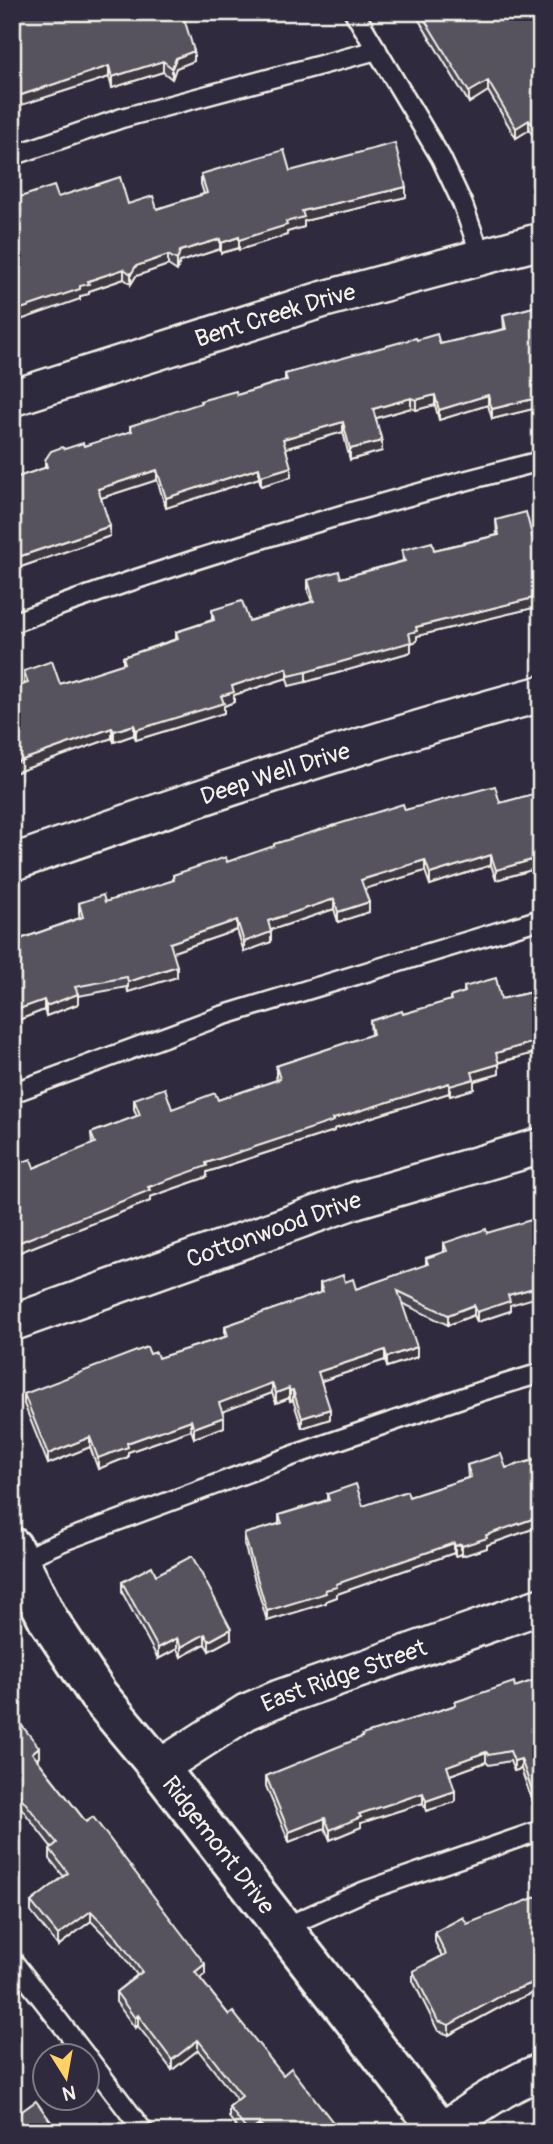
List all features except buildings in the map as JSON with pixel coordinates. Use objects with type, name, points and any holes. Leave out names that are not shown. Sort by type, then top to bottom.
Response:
[{"type":"street","name":"Bent Creek Drive","points":[[12,398],[321,300],[541,241]]},
{"type":"street","name":"Deep Well Drive","points":[[12,863],[281,773],[477,711],[541,694]]},
{"type":"street","name":"Cottonwood Drive","points":[[12,1323],[356,1200],[541,1146]]},
{"type":"street","name":"Ridgemont Drive","points":[[14,1557],[48,1619],[98,1695],[159,1768],[441,2132]]},
{"type":"street","name":"East Ridge Street","points":[[159,1768],[246,1712],[279,1698],[541,1606]]},
{"type":"street","points":[[441,2132],[472,2108],[514,2083],[541,2071]]},
{"type":"lane","points":[[354,12],[441,158],[463,205],[481,256]]},
{"type":"lane","points":[[12,156],[122,118],[377,50]]},
{"type":"lane","points":[[12,623],[267,538],[541,461]]},
{"type":"lane","points":[[12,1093],[221,1016],[541,919]]},
{"type":"lane","points":[[14,1557],[297,1454],[541,1373]]},
{"type":"lane","points":[[283,1928],[365,1891],[541,1830]]},
{"type":"lane","points":[[12,1960],[75,2042]]},
{"type":"lane","points":[[102,2077],[144,2132]]}]
